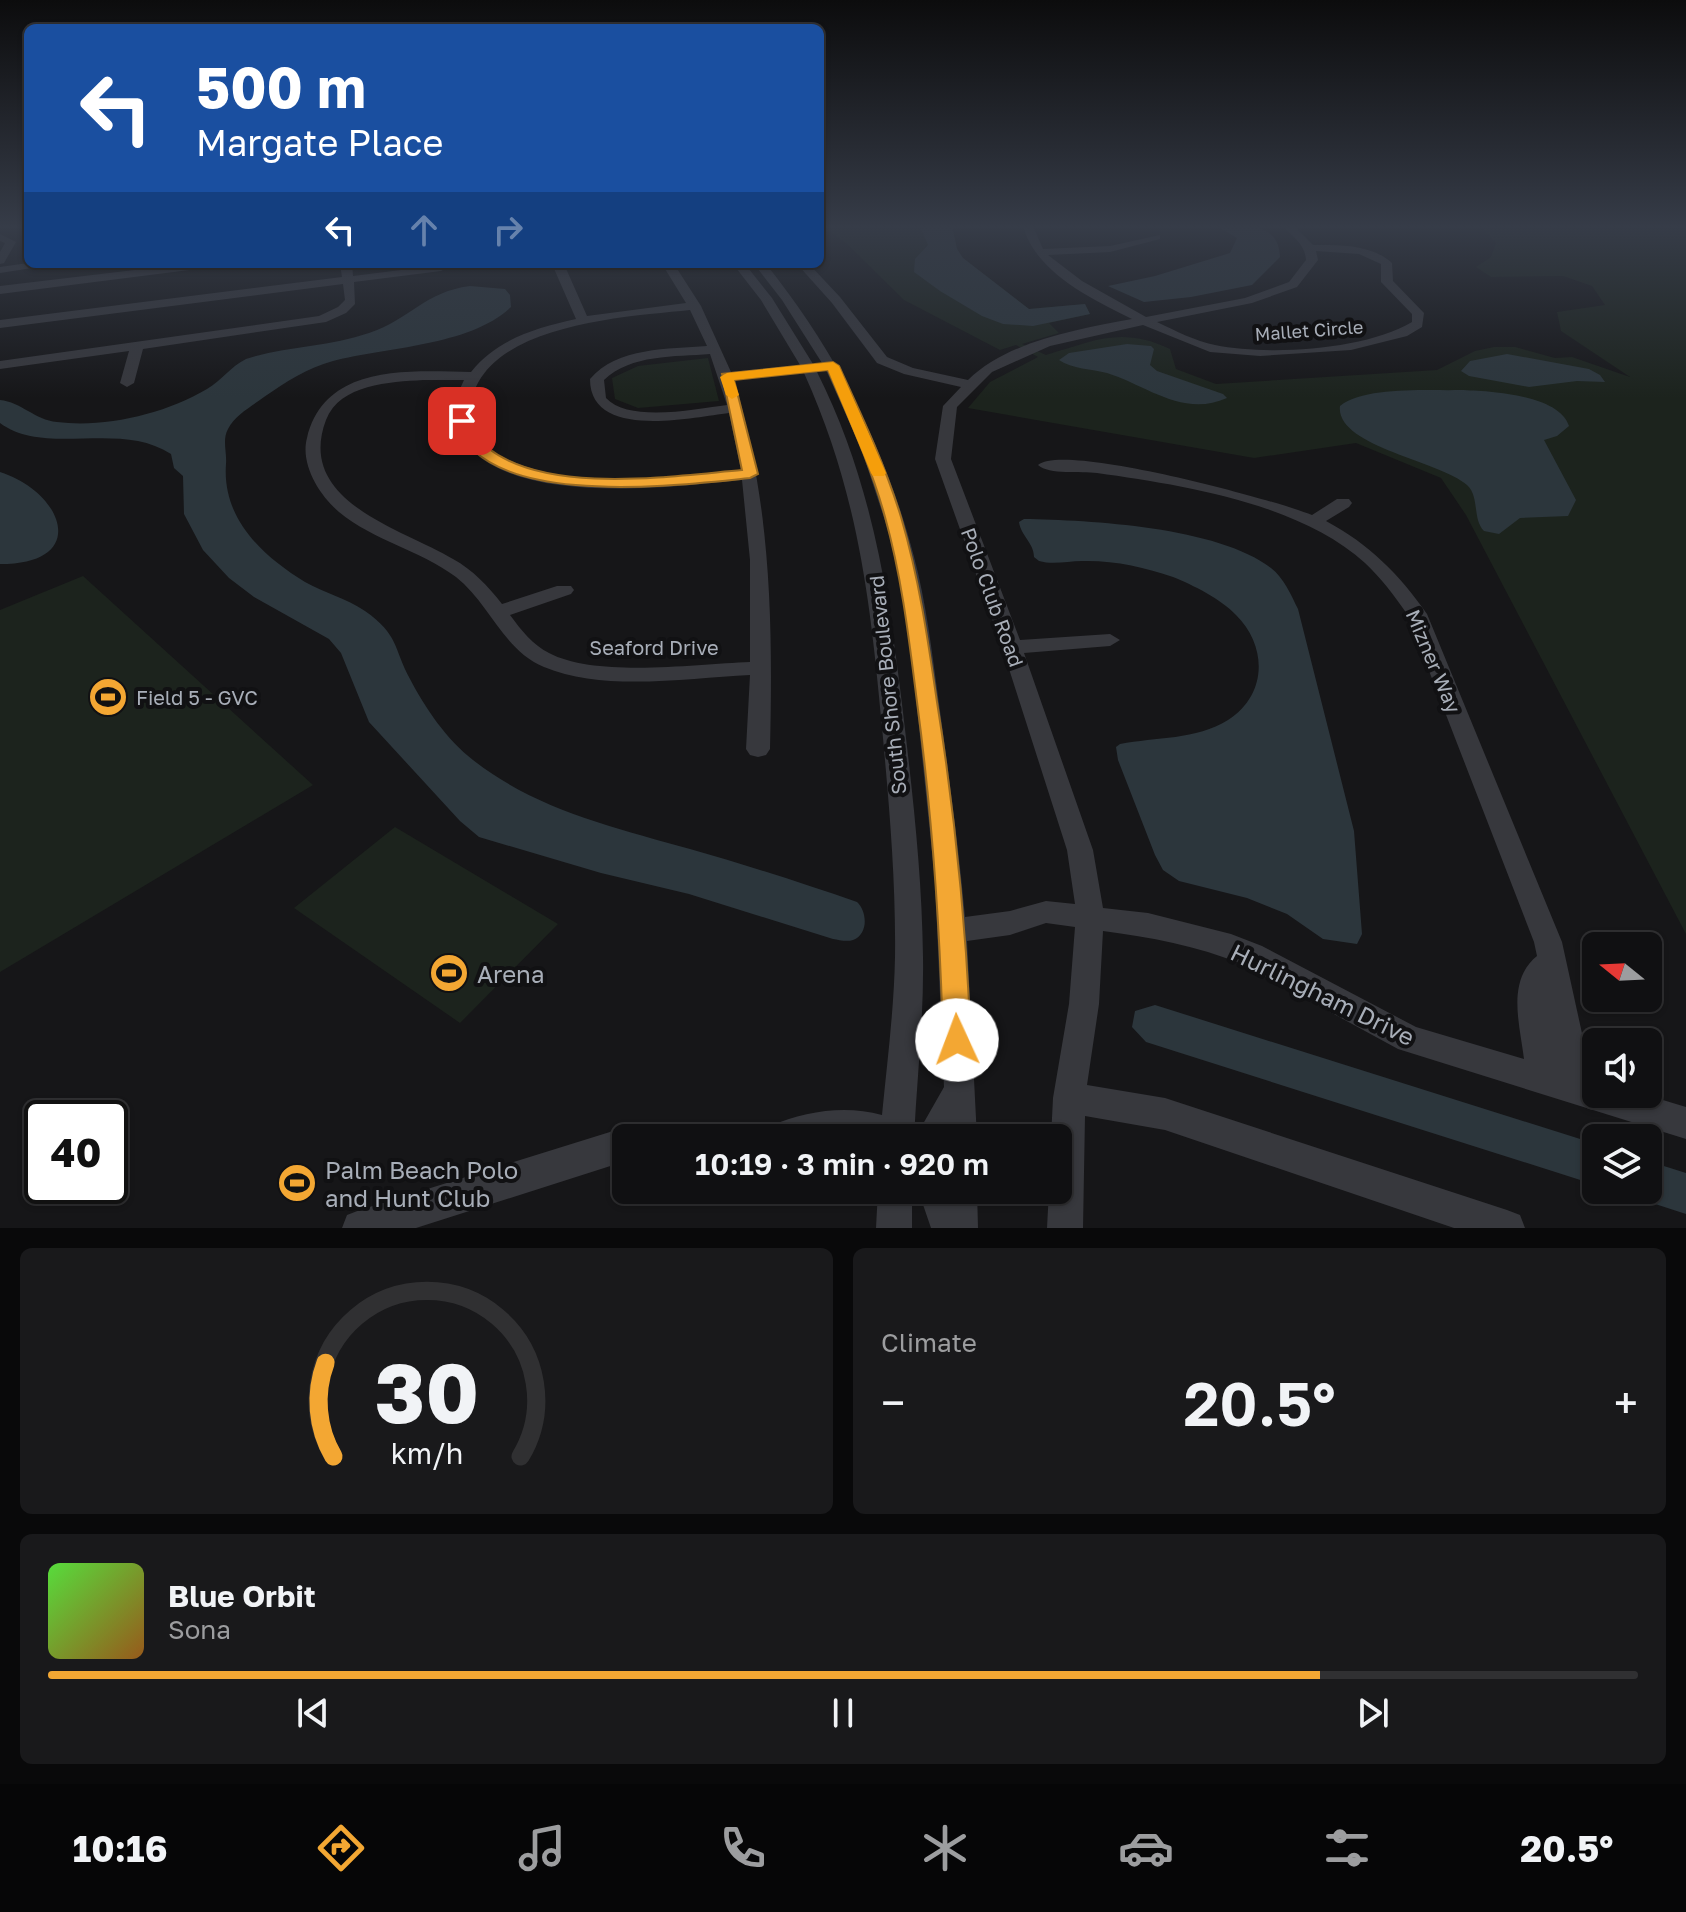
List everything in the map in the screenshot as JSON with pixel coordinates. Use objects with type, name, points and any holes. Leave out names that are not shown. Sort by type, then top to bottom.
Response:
[{"type":"street","points":[[0,290],[55,283]]},
{"type":"street","points":[[0,324],[322,283]]},
{"type":"street","points":[[0,365],[322,319],[350,303],[348,283]]},
{"type":"street","points":[[566,283],[583,321]]},
{"type":"street","points":[[680,283],[695,306],[727,377],[750,474],[760,572],[758,749]]},
{"type":"street","name":"South Shore Boulevard","points":[[754,283],[774,309],[809,368],[848,463],[880,600],[901,810],[908,920],[909,969],[898,1124]]},
{"type":"street","name":"South Shore Boulevard","points":[[776,283],[795,306],[833,366],[874,459],[908,573],[941,801],[953,931],[960,1124]]},
{"type":"street","points":[[821,283],[882,360],[909,371],[967,384]]},
{"type":"street","points":[[1079,283],[1144,319]]},
{"type":"street","name":"Polo Club Road","points":[[1065,1228],[1069,1098],[1084,1004],[1090,915],[1080,850],[1012,647],[943,459],[940,443],[943,420],[948,406],[967,384],[989,368],[1023,352],[1144,319],[1245,301],[1281,290],[1290,283]]},
{"type":"street","name":"Mallet Circle","points":[[1144,319],[1194,343],[1246,353],[1372,343],[1407,332],[1418,324],[1418,313],[1388,283]]},
{"type":"street","points":[[695,306],[583,321],[512,345],[486,361],[471,376],[463,394],[462,421],[465,432],[483,452],[514,468],[549,478],[613,484],[750,474]]},
{"type":"street","points":[[127,383],[137,346]]},
{"type":"street","points":[[716,349],[632,360],[612,366],[597,379],[599,398],[612,411],[633,415],[736,408]]},
{"type":"street","points":[[727,377],[833,366]]},
{"type":"street","name":"Seaford Drive","points":[[471,376],[398,377],[351,388],[323,408],[313,450],[329,492],[347,511],[366,524],[438,557],[460,571],[499,612],[515,639],[546,660],[573,669],[599,672],[761,668]]},
{"type":"street","name":"Mizner Way","points":[[1046,465],[1079,464],[1232,493],[1276,505],[1313,522],[1370,556],[1394,581],[1417,614],[1548,942],[1578,1090]]},
{"type":"street","points":[[1313,522],[1343,503]]},
{"type":"street","points":[[499,612],[564,590]]},
{"type":"street","points":[[1012,647],[1110,640]]},
{"type":"street","name":"Hurlingham Drive","points":[[953,931],[1010,923],[1046,912],[1090,915],[1148,925],[1238,949],[1392,1032],[1686,1123]]},
{"type":"street","points":[[1542,1079],[1532,998],[1535,975],[1552,961]]},
{"type":"street","points":[[941,1124],[959,1094]]},
{"type":"street","points":[[1069,1098],[1165,1114],[1507,1228]]},
{"type":"street","points":[[360,1228],[612,1148]]},
{"type":"street","points":[[894,1228],[895,1204]]},
{"type":"street","points":[[940,1204],[949,1228]]},
{"type":"street","points":[[960,1204],[960,1228]]},
{"type":"shaded area","points":[[887,283],[996,283],[1029,309],[1085,304],[1090,314],[1049,323],[1059,333],[1022,344],[1046,355],[1108,338],[1137,338],[1170,349],[1176,369],[1216,384],[1437,370],[1475,351],[1494,347],[1515,347],[1555,358],[1572,357],[1630,377],[1561,331],[1557,312],[1605,305],[1592,286],[1584,283],[1686,283],[1686,934],[1466,515],[1441,478],[1356,443],[1254,458],[968,408],[990,382],[1038,357],[1016,345],[1000,350],[904,300]]},
{"type":"shaded area","points":[[929,283],[996,283],[1029,309],[1085,304],[1090,314],[1033,326],[1003,324],[982,316]]},
{"type":"shaded area","points":[[1121,283],[1254,283],[1191,297],[1144,302],[1108,286]]},
{"type":"shaded area","points":[[470,286],[505,289],[510,295],[511,307],[494,320],[451,338],[354,356],[314,367],[280,386],[235,419],[226,433],[226,483],[238,518],[274,560],[312,586],[358,606],[384,627],[416,690],[437,723],[473,760],[523,792],[577,815],[857,902],[865,922],[862,933],[853,940],[833,939],[689,894],[601,873],[479,837],[460,821],[369,722],[341,653],[329,639],[254,597],[229,578],[203,550],[184,514],[183,476],[174,468],[171,454],[151,444],[129,440],[39,437],[18,433],[0,423],[0,400],[57,422],[95,423],[154,412],[207,389],[246,359],[369,333],[441,294]]},
{"type":"shaded area","points":[[1127,344],[1151,346],[1154,349],[1150,365],[1157,371],[1227,398],[1211,403],[1180,402],[1122,378],[1059,360],[1069,353]]},
{"type":"shaded area","points":[[1507,354],[1589,369],[1605,382],[1577,381],[1529,387],[1469,376],[1461,371],[1470,361]]},
{"type":"shaded area","points":[[708,358],[719,401],[638,408],[615,399],[612,378],[638,366]]},
{"type":"shaded area","points":[[1461,390],[1521,396],[1552,407],[1563,415],[1569,426],[1557,436],[1544,440],[1576,500],[1568,516],[1520,518],[1499,534],[1484,531],[1467,485],[1454,476],[1392,452],[1354,432],[1343,420],[1340,406],[1381,392]]},
{"type":"shaded area","points":[[0,472],[22,482],[39,495],[52,510],[58,526],[57,540],[47,552],[29,561],[0,564]]},
{"type":"shaded area","points":[[1024,519],[1117,524],[1187,535],[1248,554],[1280,577],[1298,609],[1354,831],[1362,934],[1357,944],[1323,939],[1287,914],[1247,898],[1179,881],[1163,870],[1118,760],[1116,747],[1120,744],[1203,731],[1228,720],[1241,710],[1250,698],[1259,670],[1254,641],[1236,615],[1215,598],[1162,573],[1105,562],[1039,561],[1034,557],[1020,527],[1019,522]]},
{"type":"shaded area","name":"Field 5 - GVC","points":[[83,576],[313,785],[0,972],[0,610]]},
{"type":"shaded area","name":"Arena","points":[[395,827],[558,924],[460,1023],[294,908]]},
{"type":"shaded area","points":[[1155,1005],[1582,1140],[1582,1181],[1146,1042],[1132,1027],[1135,1011]]},
{"type":"shaded area","points":[[1662,1165],[1686,1173],[1686,1214],[1655,1204],[1662,1204]]},
{"type":"slow traffic","points":[[732,395],[727,377],[833,366],[860,423],[878,473]]},
{"type":"place","name":"Field 5 - GVC","points":[[108,697]]},
{"type":"place","name":"Arena","points":[[449,973]]},
{"type":"place","name":"Palm Beach Polo and Hunt Club","points":[[297,1183]]},
{"type":"route","points":[[462,421],[465,432],[483,452],[514,468],[549,478],[627,485],[750,474],[727,377],[833,366],[874,459],[893,517],[912,594],[941,801],[953,931],[957,1040]]}]
